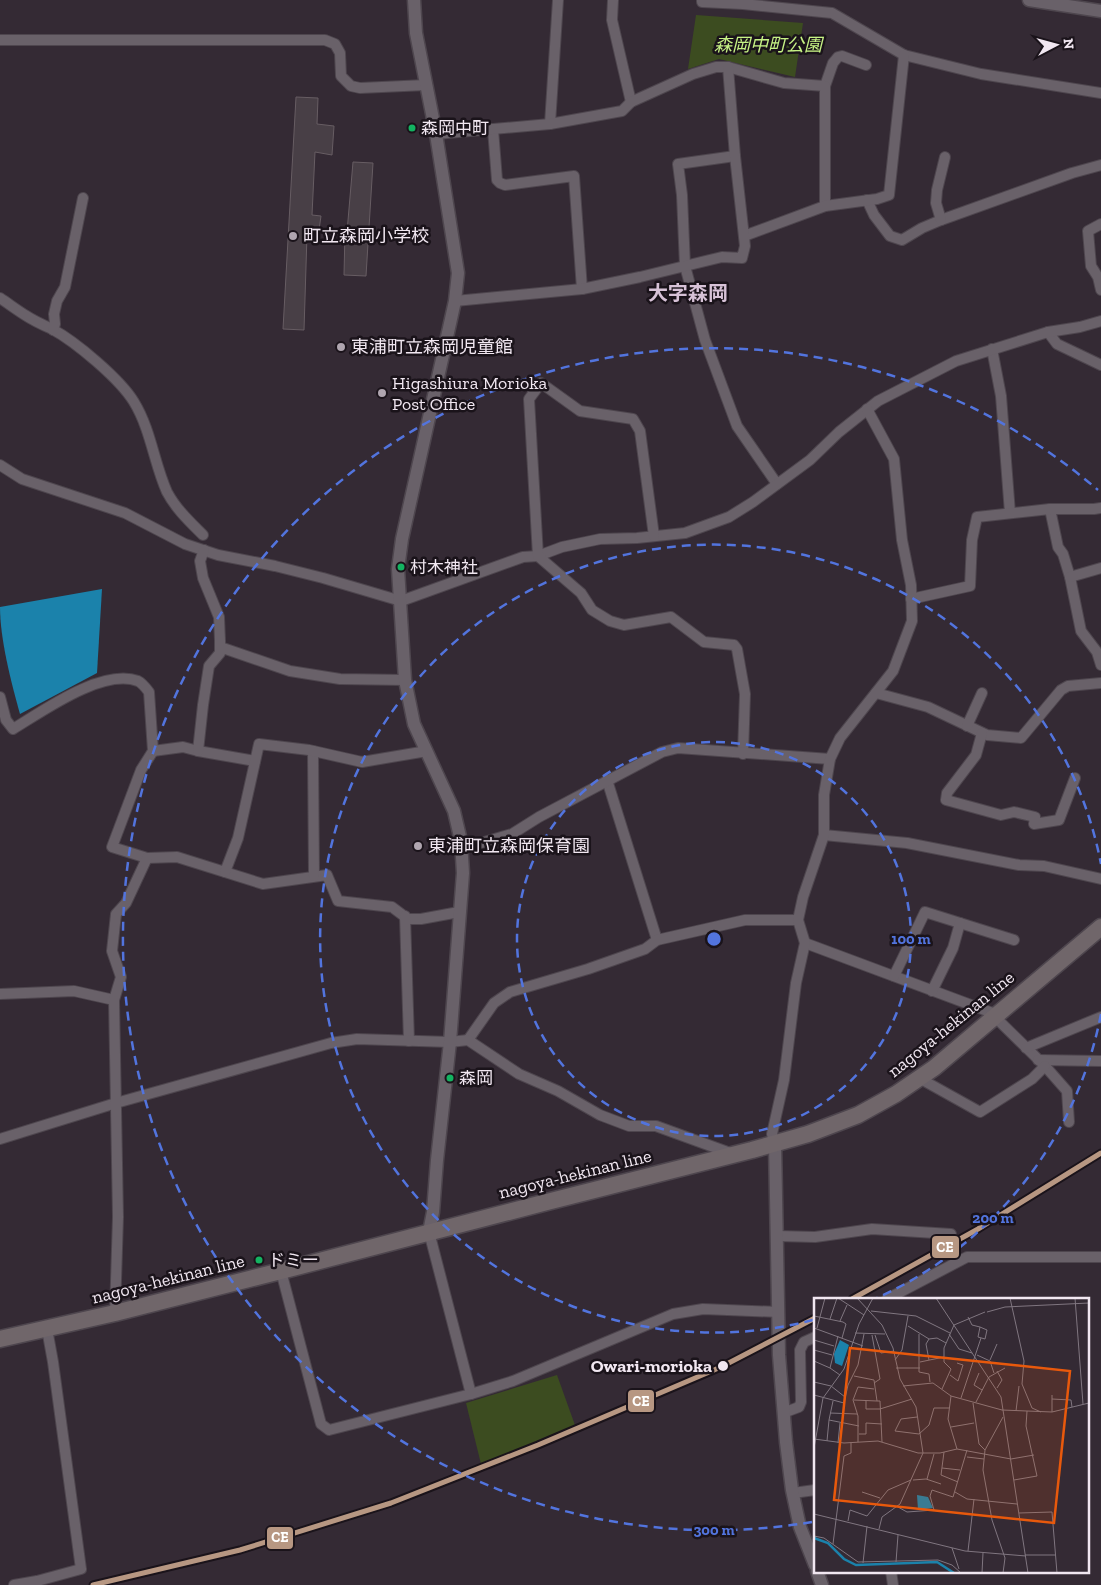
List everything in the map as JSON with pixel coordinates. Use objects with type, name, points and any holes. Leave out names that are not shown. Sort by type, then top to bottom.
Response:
[{"type":"main road","name":"nagoya-hekinan line","points":[[0,1340],[281,1271],[808,1134],[858,1115],[896,1094],[934,1068],[1101,927]]},
{"type":"street","points":[[414,0],[416,33],[436,134],[458,273],[455,300],[402,539],[398,569],[405,680],[414,724],[454,811],[461,841],[463,873],[450,1042],[436,1160],[433,1212],[429,1232],[471,1394]]},
{"type":"street","points":[[550,124],[558,0]]},
{"type":"street","points":[[613,0],[612,20],[631,102]]},
{"type":"street","points":[[702,0],[702,2],[743,2],[832,13],[904,54],[981,74],[1101,92]]},
{"type":"street","points":[[1029,0],[1101,11]]},
{"type":"street","points":[[0,40],[325,40],[335,44],[340,53],[341,76],[351,86],[360,88],[426,84]]},
{"type":"street","points":[[744,236],[825,206],[877,199],[889,195],[904,54]]},
{"type":"street","points":[[825,206],[825,86],[833,63],[838,57],[842,56],[866,65]]},
{"type":"street","points":[[436,134],[550,124],[622,112],[631,102],[693,74],[716,66],[728,67],[784,83],[825,86]]},
{"type":"street","points":[[455,300],[582,288],[722,258],[742,258],[745,246],[728,67]]},
{"type":"street","points":[[493,129],[497,180],[500,183],[505,185],[574,176],[582,288]]},
{"type":"street","points":[[735,156],[678,164],[682,196],[685,266],[705,340],[737,426],[777,484]]},
{"type":"street","points":[[941,220],[936,203],[937,190],[945,157]]},
{"type":"street","points":[[867,200],[874,215],[890,236],[902,240],[922,228],[941,220],[1072,173],[1101,165]]},
{"type":"street","points":[[53,330],[57,300],[65,287],[84,198]]},
{"type":"street","points":[[1101,224],[1088,230],[1091,266],[1098,277],[1101,290]]},
{"type":"street","points":[[0,298],[23,314],[53,330],[98,364],[114,378],[134,401],[142,416],[167,491],[177,508],[203,536]]},
{"type":"street","points":[[0,466],[22,479],[125,513],[185,544],[218,555],[323,578],[401,601],[524,557],[538,556],[562,547],[600,539],[637,538],[685,533],[729,517],[810,460],[839,432],[878,401],[956,361],[1048,332],[1080,327],[1101,321]]},
{"type":"street","points":[[1048,332],[1057,344],[1101,365]]},
{"type":"street","points":[[992,349],[1001,396],[1010,513]]},
{"type":"street","points":[[654,536],[640,431],[633,419],[580,412],[541,383],[529,399],[538,556],[581,593],[592,610],[610,621],[624,625],[671,617],[704,642],[734,645],[737,649],[744,694],[743,754]]},
{"type":"street","points":[[814,1563],[800,1527],[793,1493],[783,1414],[779,1355],[775,1144],[772,1134],[784,1080],[796,983],[805,943],[798,920],[803,897],[824,835],[824,795],[830,759],[840,738],[893,671],[912,620],[911,585],[902,540],[894,459],[867,409]]},
{"type":"street","points":[[911,599],[970,586],[972,540],[977,517],[1050,509],[1101,508]]},
{"type":"street","points":[[1050,509],[1058,547],[1063,554],[1070,577],[1081,631],[1098,652],[1101,665]]},
{"type":"street","points":[[198,751],[209,666],[220,653],[219,617],[203,578],[200,561],[204,550]]},
{"type":"street","points":[[1070,577],[1101,568]]},
{"type":"street","points":[[220,647],[299,672],[340,679],[405,680]]},
{"type":"street","points":[[0,697],[6,720],[12,729],[75,693],[103,681],[125,678],[140,682],[149,692],[154,750],[142,770],[112,847],[147,858],[177,857],[263,884],[327,875],[338,901],[392,907],[408,919],[421,919],[459,912]]},
{"type":"street","points":[[876,693],[928,707],[987,735],[1021,738],[1062,690],[1068,686],[1101,683]]},
{"type":"street","points":[[967,726],[982,693]]},
{"type":"street","points":[[982,733],[976,755],[947,793],[946,800],[1001,815],[1014,812],[1035,816],[1034,824],[1059,820],[1075,778]]},
{"type":"street","points":[[225,872],[238,838],[259,744],[362,762],[427,751]]},
{"type":"street","points":[[154,750],[183,747],[255,761]]},
{"type":"street","points":[[461,841],[481,843],[512,834],[607,780],[662,752],[678,748],[830,759]]},
{"type":"street","points":[[313,752],[314,876]]},
{"type":"street","points":[[607,780],[657,940]]},
{"type":"street","points":[[824,835],[907,843],[1019,865],[1044,866],[1101,879]]},
{"type":"street","points":[[115,1313],[118,1217],[114,1000],[121,977],[112,951],[116,914],[126,903],[147,858]]},
{"type":"street","points":[[894,976],[924,912],[1014,940]]},
{"type":"street","points":[[405,916],[409,1041]]},
{"type":"street","points":[[468,1040],[494,1003],[510,992],[588,969],[645,949],[657,940],[745,920],[798,920]]},
{"type":"street","points":[[932,991],[953,948],[960,923]]},
{"type":"street","points":[[805,943],[996,1016],[1067,1091],[1069,1122]]},
{"type":"street","points":[[0,994],[74,991],[114,1000]]},
{"type":"street","points":[[1026,1048],[1101,1017]]},
{"type":"street","points":[[0,1139],[116,1103],[331,1043],[357,1039],[450,1042],[468,1040],[519,1074],[558,1092],[600,1115],[629,1126],[656,1126],[734,1154]]},
{"type":"street","points":[[1042,1063],[1101,1062]]},
{"type":"street","points":[[919,1078],[980,1112],[1032,1079],[1042,1063]]},
{"type":"street","points":[[777,1236],[815,1237],[872,1229],[951,1234]]},
{"type":"street","points":[[889,1298],[967,1257],[1101,1256]]},
{"type":"street","points":[[281,1271],[321,1424],[329,1430],[471,1394],[513,1381],[673,1314],[703,1309],[779,1312]]},
{"type":"street","points":[[14,1585],[81,1568],[47,1329]]},
{"type":"street","points":[[783,1414],[799,1407],[801,1402],[800,1350],[804,1342],[814,1337]]},
{"type":"street","points":[[793,1493],[814,1490]]},
{"type":"street","points":[[817,1572],[822,1585]]},
{"type":"street","points":[[891,1572],[892,1585]]},
{"type":"green space","name":"森岡中町公園","points":[[696,15],[803,23],[795,77],[719,59],[688,69]]},
{"type":"green space","points":[[557,1375],[576,1428],[481,1464],[466,1403]]},
{"type":"water","points":[[102,589],[97,673],[20,714],[4,646],[0,607]]},
{"type":"building","points":[[296,97],[318,98],[317,124],[334,126],[332,155],[315,152],[312,215],[321,216],[318,237],[307,235],[304,330],[283,329]]},
{"type":"building","points":[[353,162],[373,163],[366,276],[344,275],[345,232],[347,232]]},
{"type":"transit line","name":"CE","points":[[854,1298],[978,1229],[1101,1153]]},
{"type":"transit line","name":"CE","points":[[93,1585],[240,1550],[391,1503],[538,1445],[721,1367],[814,1319]]},
{"type":"place","name":"森岡中町","points":[[412,128]]},
{"type":"place","name":"町立森岡小学校","points":[[293,236]]},
{"type":"place","name":"東浦町立森岡児童館","points":[[341,347]]},
{"type":"place","name":"Higashiura Morioka Post Office","points":[[382,393]]},
{"type":"place","name":"村木神社","points":[[401,567]]},
{"type":"place","name":"東浦町立森岡保育園","points":[[418,846]]},
{"type":"place","name":"森岡","points":[[450,1078]]},
{"type":"place","name":"ドミー","points":[[259,1260]]},
{"type":"place","name":"Owari-morioka","points":[[723,1366]]},
{"type":"district","name":"大字森岡","points":[[688,293]]}]
